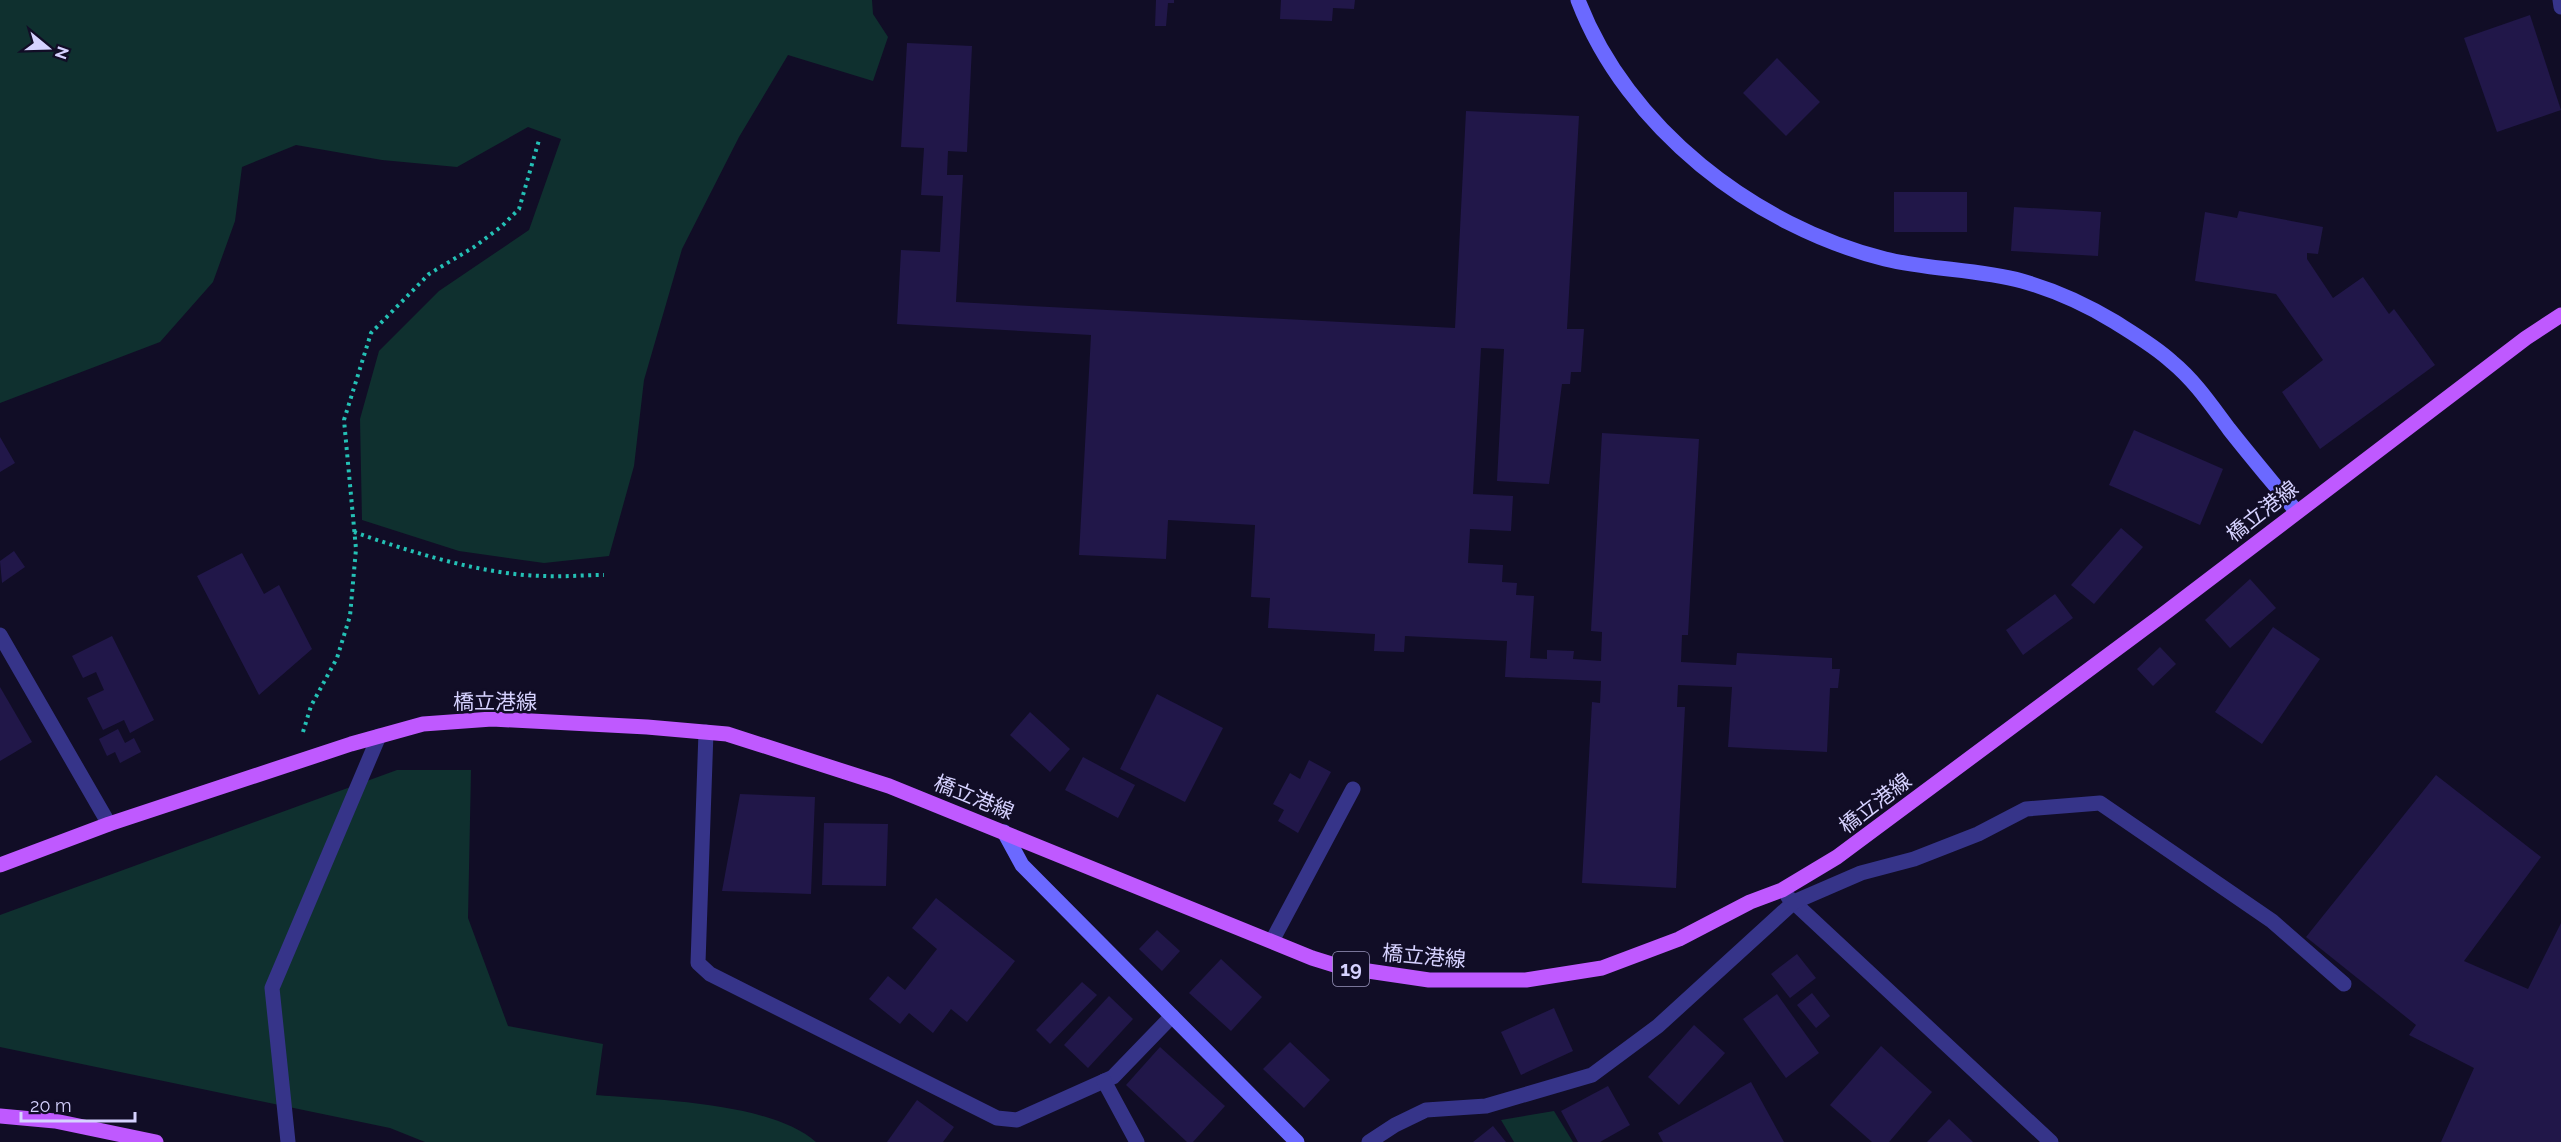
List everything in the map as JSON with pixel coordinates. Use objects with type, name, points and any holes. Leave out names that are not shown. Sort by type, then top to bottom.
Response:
[{"type":"main road","name":"橋立港線","points":[[0,866],[109,824],[296,762],[423,724],[492,719],[706,732],[727,734],[889,786],[1341,967],[1388,975],[1484,982],[1526,980],[1602,968],[1679,939],[1750,902],[1782,890],[1837,857],[2526,338],[2561,315]]},
{"type":"main road","points":[[0,1116],[55,1121],[156,1142]]},
{"type":"street","points":[[1578,0],[1588,24],[1621,82],[1663,132],[1753,202],[1820,237],[1858,250],[1887,259],[2021,281],[2055,293],[2116,322],[2172,361],[2200,389],[2296,511]]},
{"type":"street","points":[[2560,0],[2561,7]]},
{"type":"street","points":[[0,635],[109,824]]},
{"type":"street","points":[[706,732],[698,963],[710,974],[997,1118],[1017,1120],[1113,1077],[1172,1016]]},
{"type":"street","points":[[288,1142],[272,988],[380,736]]},
{"type":"street","points":[[1272,941],[1353,789]]},
{"type":"street","points":[[1369,1142],[1395,1125],[1426,1110],[1486,1106],[1592,1075],[1658,1026],[1794,902],[1861,873],[1914,859],[1978,834],[2026,810],[2100,803],[2272,921],[2344,984]]},
{"type":"street","points":[[1004,832],[1022,865],[1297,1142]]},
{"type":"street","points":[[1782,890],[2051,1142]]},
{"type":"street","points":[[1104,1081],[1137,1142]]},
{"type":"path","points":[[296,762],[311,706],[337,658],[350,616],[355,579],[354,532],[344,420],[371,333],[429,274],[474,247],[502,226],[519,209],[539,140]]},
{"type":"path","points":[[354,532],[431,555],[508,572],[543,576],[604,575]]},
{"type":"green space","points":[[0,0],[872,0],[873,14],[888,37],[873,81],[788,55],[739,137],[682,249],[644,380],[634,466],[609,556],[544,563],[459,551],[362,520],[360,419],[379,351],[439,291],[529,230],[561,139],[528,127],[457,167],[382,160],[296,145],[242,167],[235,221],[213,282],[160,342],[0,403]]},
{"type":"green space","points":[[397,770],[471,770],[468,918],[508,1026],[603,1044],[596,1095],[711,1105],[742,1111],[771,1118],[796,1129],[816,1142],[425,1142],[390,1128],[0,1047],[0,915]]},
{"type":"green space","points":[[1554,1111],[1573,1142],[1514,1142],[1501,1120]]},
{"type":"building","points":[[1156,0],[1174,0],[1174,3],[1168,3],[1166,26],[1155,26]]},
{"type":"building","points":[[1281,0],[1355,0],[1354,9],[1333,8],[1332,21],[1280,19]]},
{"type":"building","points":[[2530,15],[2561,110],[2497,132],[2464,38]]},
{"type":"building","points":[[907,43],[972,46],[967,152],[948,151],[947,175],[963,175],[956,302],[1455,328],[1466,111],[1579,116],[1567,329],[1584,329],[1581,372],[1571,372],[1570,384],[1562,384],[1549,484],[1497,481],[1504,349],[1481,348],[1473,494],[1513,496],[1511,531],[1470,529],[1468,563],[1503,565],[1502,582],[1517,583],[1516,595],[1534,596],[1530,658],[1547,659],[1547,650],[1574,651],[1573,659],[1601,661],[1602,632],[1591,631],[1602,433],[1699,439],[1688,635],[1682,635],[1681,662],[1736,665],[1737,653],[1832,658],[1832,669],[1840,669],[1838,688],[1830,688],[1827,752],[1728,747],[1732,687],[1678,685],[1677,707],[1685,707],[1676,888],[1582,883],[1592,702],[1600,703],[1601,681],[1505,677],[1507,641],[1405,636],[1404,652],[1374,651],[1375,634],[1268,628],[1270,598],[1251,597],[1255,525],[1168,520],[1166,559],[1079,555],[1091,335],[897,324],[901,250],[940,252],[943,196],[921,195],[924,148],[901,147]]},
{"type":"building","points":[[1777,58],[1820,102],[1786,136],[1743,93]]},
{"type":"building","points":[[1894,192],[1967,192],[1967,232],[1894,232]]},
{"type":"building","points":[[2014,207],[2101,212],[2098,256],[2011,251]]},
{"type":"building","points":[[2239,211],[2323,227],[2318,254],[2307,253],[2307,259],[2333,298],[2363,277],[2389,314],[2394,309],[2435,365],[2320,449],[2282,392],[2323,360],[2276,294],[2195,281],[2205,212],[2237,218]]},
{"type":"building","points":[[2134,430],[2223,469],[2200,525],[2109,485]]},
{"type":"building","points":[[0,437],[15,463],[0,472]]},
{"type":"building","points":[[2121,528],[2143,547],[2094,604],[2071,585]]},
{"type":"building","points":[[14,551],[25,567],[2,583],[0,561]]},
{"type":"building","points":[[242,553],[264,594],[279,585],[312,649],[259,695],[197,576]]},
{"type":"building","points":[[2250,579],[2276,608],[2230,648],[2205,620]]},
{"type":"building","points":[[2055,594],[2073,618],[2023,655],[2006,630]]},
{"type":"building","points":[[2273,627],[2320,659],[2262,744],[2215,712]]},
{"type":"building","points":[[112,636],[154,720],[130,733],[124,720],[103,730],[87,698],[104,690],[96,672],[83,678],[72,656]]},
{"type":"building","points":[[2160,647],[2176,664],[2153,686],[2137,669]]},
{"type":"building","points":[[0,687],[32,742],[0,761]]},
{"type":"building","points":[[1157,694],[1223,728],[1185,802],[1120,769]]},
{"type":"building","points":[[1030,712],[1070,749],[1050,772],[1010,735]]},
{"type":"building","points":[[118,729],[125,743],[134,738],[141,752],[120,763],[115,752],[107,756],[99,739]]},
{"type":"building","points":[[1083,757],[1135,785],[1118,818],[1065,790]]},
{"type":"building","points":[[1309,760],[1331,772],[1298,833],[1278,821],[1284,810],[1273,804],[1290,773],[1300,779]]},
{"type":"building","points":[[2436,775],[2541,857],[2464,961],[2528,989],[2561,923],[2561,1142],[2441,1142],[2474,1068],[2409,1035],[2416,1025],[2306,937]]},
{"type":"building","points":[[740,794],[815,797],[811,894],[722,891]]},
{"type":"building","points":[[824,823],[888,824],[886,886],[822,885]]},
{"type":"building","points":[[936,898],[1015,961],[967,1022],[951,1009],[933,1033],[909,1013],[900,1024],[869,999],[888,976],[905,990],[937,949],[912,928]]},
{"type":"building","points":[[1157,930],[1180,951],[1162,971],[1139,949]]},
{"type":"building","points":[[1797,954],[1816,978],[1790,998],[1771,974]]},
{"type":"building","points":[[1221,959],[1262,997],[1231,1031],[1189,993]]},
{"type":"building","points":[[1082,982],[1097,995],[1050,1044],[1036,1030]]},
{"type":"building","points":[[1812,993],[1830,1016],[1816,1028],[1797,1005]]},
{"type":"building","points":[[1777,994],[1819,1053],[1786,1078],[1743,1019]]},
{"type":"building","points":[[1109,996],[1133,1019],[1088,1068],[1064,1045]]},
{"type":"building","points":[[1554,1008],[1573,1051],[1521,1075],[1501,1032]]},
{"type":"building","points":[[1694,1025],[1725,1053],[1679,1105],[1648,1077]]},
{"type":"building","points":[[1290,1042],[1330,1080],[1304,1108],[1263,1069]]},
{"type":"building","points":[[1881,1046],[1932,1092],[1889,1142],[1872,1142],[1830,1105]]},
{"type":"building","points":[[1160,1047],[1225,1106],[1193,1142],[1187,1142],[1126,1085]]},
{"type":"building","points":[[1751,1082],[1784,1142],[1663,1142],[1658,1133]]},
{"type":"building","points":[[1608,1086],[1630,1125],[1600,1142],[1578,1142],[1561,1111]]},
{"type":"building","points":[[917,1100],[954,1127],[943,1142],[887,1142]]},
{"type":"building","points":[[1949,1119],[1973,1142],[1927,1142]]},
{"type":"building","points":[[1493,1126],[1506,1142],[1473,1142]]}]
